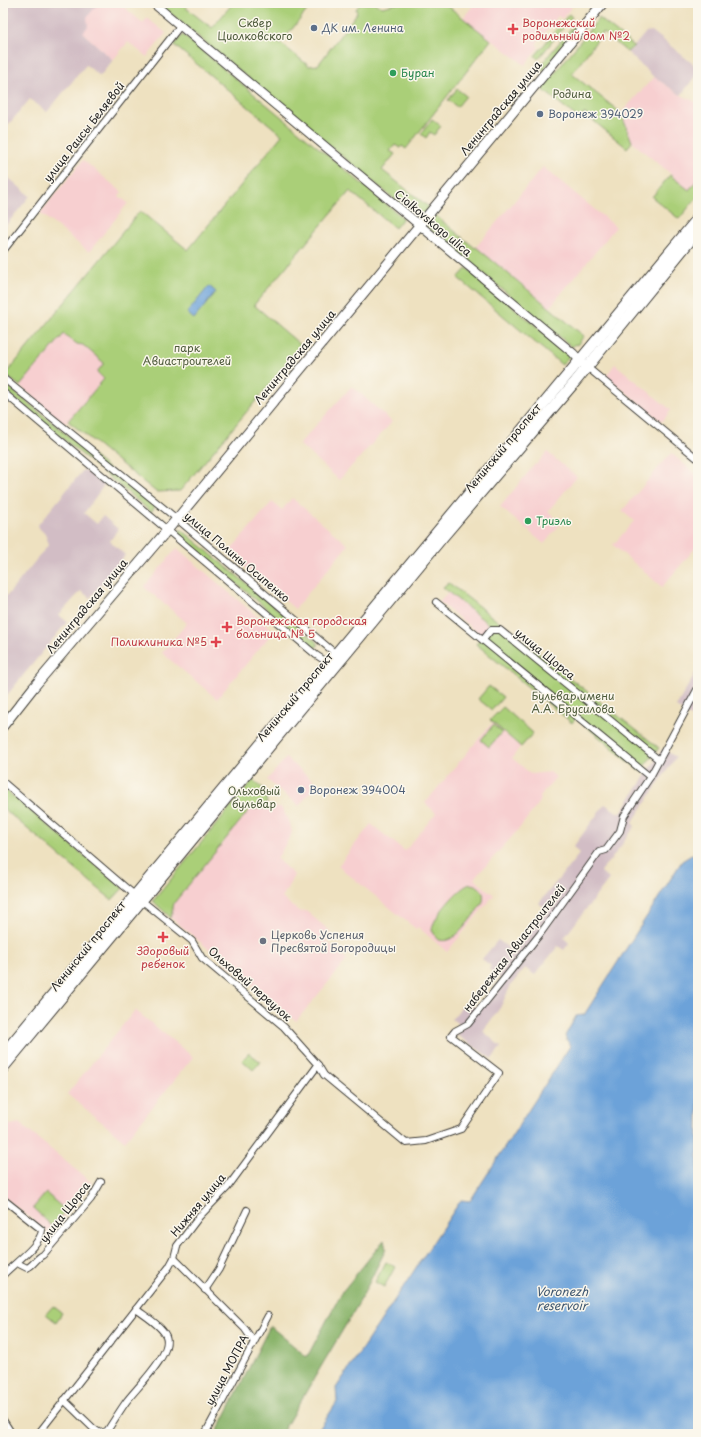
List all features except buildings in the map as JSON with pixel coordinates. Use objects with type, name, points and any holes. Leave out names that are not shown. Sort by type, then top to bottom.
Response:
[{"type":"main road","name":"Ленинградская улица","points":[[3,726],[33,688],[177,519],[603,3]]},
{"type":"main road","name":"Ленинский проспект","points":[[3,1054],[338,665],[583,363],[698,218]]},
{"type":"main road","name":"Ленинский проспект","points":[[3,1068],[138,897],[327,664],[583,363],[698,231]]},
{"type":"street","name":"Ciolkovskogo ulica","points":[[153,3],[698,459]]},
{"type":"street","name":"улица Раисы Беляевой","points":[[3,251],[180,26]]},
{"type":"street","name":"улица Полины Осипенко","points":[[3,378],[177,519],[336,654]]},
{"type":"street","name":"улица Полины Осипенко","points":[[3,392],[327,664]]},
{"type":"street","points":[[436,602],[650,777]]},
{"type":"street","name":"улица Щорса","points":[[483,640],[491,630],[500,630],[659,760]]},
{"type":"street","points":[[327,664],[338,665],[336,654]]},
{"type":"street","name":"набережная Авиастроителей","points":[[406,1143],[426,1141],[461,1128],[499,1073],[451,1036],[455,1031],[468,1024],[540,934],[599,852],[606,850],[620,831],[624,816],[650,777],[698,688]]},
{"type":"street","name":"Ольховый переулок","points":[[3,782],[192,941],[202,958],[284,1027],[318,1065],[324,1075],[406,1143]]},
{"type":"street","name":"Нижняя улица","points":[[38,1434],[169,1267],[174,1258],[177,1246],[199,1217],[227,1188],[318,1065]]},
{"type":"street","name":"улица Щорса","points":[[17,1263],[27,1268],[33,1264],[38,1257],[43,1255],[90,1199],[101,1182]]},
{"type":"street","points":[[3,1199],[42,1230],[42,1235],[17,1263],[3,1275]]},
{"type":"street","points":[[205,1290],[219,1269],[247,1210]]},
{"type":"street","points":[[174,1258],[205,1290],[246,1328],[254,1342]]},
{"type":"street","points":[[64,1400],[94,1429],[100,1433],[107,1431],[126,1402],[165,1352],[167,1344],[165,1335],[157,1326],[136,1309]]},
{"type":"street","name":"улица МОПРА","points":[[205,1434],[268,1316]]},
{"type":"street","points":[[3,1420],[12,1434]]},
{"type":"shaded area","points":[[3,3],[119,3],[143,23],[147,18],[166,33],[147,57],[128,42],[113,60],[83,33],[3,131]]},
{"type":"shaded area","points":[[3,3],[99,3],[87,17],[88,26],[83,33],[113,60],[100,76],[86,65],[47,112],[30,99],[3,131]]},
{"type":"shaded area","name":"Воронежский родильный дом №2","points":[[475,3],[570,3],[573,5],[562,19],[558,16],[536,44],[539,47],[525,65],[463,18]]},
{"type":"shaded area","points":[[652,31],[698,68],[698,73],[681,95],[654,77],[627,52],[631,50],[646,32]]},
{"type":"shaded area","points":[[654,77],[681,95],[698,103],[698,196],[679,219],[652,197],[671,174],[632,142],[621,113]]},
{"type":"shaded area","points":[[83,160],[122,192],[119,196],[128,203],[89,252],[40,213]]},
{"type":"shaded area","points":[[543,167],[616,227],[550,307],[476,247]]},
{"type":"shaded area","points":[[3,173],[30,196],[3,229]]},
{"type":"shaded area","points":[[64,334],[77,344],[83,345],[104,363],[104,379],[65,424],[20,386]]},
{"type":"shaded area","points":[[615,364],[671,410],[662,422],[606,376]]},
{"type":"shaded area","points":[[352,386],[392,422],[339,480],[299,444]]},
{"type":"shaded area","points":[[547,452],[577,477],[548,511],[561,523],[544,544],[500,507],[535,464],[536,465]]},
{"type":"shaded area","points":[[671,453],[698,476],[698,545],[662,587],[613,545],[634,521],[622,511]]},
{"type":"shaded area","points":[[84,469],[104,485],[84,513],[97,524],[103,516],[118,529],[110,541],[125,555],[90,598],[81,591],[59,615],[67,622],[3,700],[3,593],[7,596],[49,544],[45,534],[37,526]]},
{"type":"shaded area","points":[[292,498],[348,545],[295,609],[228,553],[272,502],[282,510]]},
{"type":"shaded area","name":"Воронежская городская больница № 5","points":[[177,548],[274,631],[217,699],[162,653],[187,623],[144,587]]},
{"type":"shaded area","points":[[448,592],[490,626],[482,636],[439,602]]},
{"type":"shaded area","points":[[698,668],[698,713],[694,719],[676,707]]},
{"type":"shaded area","points":[[492,723],[520,747],[512,758],[531,774],[550,772],[556,777],[540,796],[540,802],[518,830],[474,879],[494,895],[447,952],[418,927],[416,929],[338,866],[371,824],[405,851],[436,813],[425,803]]},
{"type":"shaded area","points":[[663,749],[676,757],[632,823],[635,826],[613,857],[600,871],[609,879],[564,938],[569,943],[564,950],[558,946],[535,975],[525,968],[511,985],[500,1008],[483,1031],[501,1047],[492,1059],[457,1035],[463,1028],[452,1019],[467,1000],[477,1009],[501,979],[489,969],[491,966],[482,959],[498,940],[513,951],[546,910],[539,903],[580,853],[573,847],[605,804],[620,814]]},
{"type":"shaded area","points":[[286,758],[317,784],[299,806],[267,780]]},
{"type":"shaded area","points":[[281,807],[290,823],[292,833],[277,859],[294,875],[282,898],[300,912],[306,911],[331,932],[328,934],[331,937],[327,941],[347,960],[296,1021],[171,918],[174,903],[250,809]]},
{"type":"shaded area","points":[[135,1010],[193,1057],[125,1141],[67,1094]]},
{"type":"shaded area","points":[[3,1119],[10,1125],[19,1123],[92,1183],[50,1234],[3,1196]]},
{"type":"green space","name":"Буран","points":[[158,3],[189,3],[186,8],[212,28],[233,3],[313,3],[285,38],[283,37],[279,42],[309,66],[318,65],[357,13],[356,9],[361,3],[375,3],[382,7],[399,3],[444,3],[491,40],[406,149],[402,146],[400,148],[395,145],[390,151],[395,154],[382,170],[430,208],[421,218],[417,218]]},
{"type":"green space","points":[[569,14],[572,17],[538,59],[535,56]]},
{"type":"green space","name":"Родина","points":[[599,18],[634,46],[627,52],[603,32],[572,74],[621,113],[632,142],[627,148],[584,113],[579,119],[542,89]]},
{"type":"green space","points":[[578,20],[582,24],[543,71],[539,67]]},
{"type":"green space","name":"парк Авиастроителей","points":[[183,35],[403,218],[395,228],[350,191],[254,305],[302,346],[180,491],[156,492],[68,421],[104,379],[97,372],[104,363],[83,345],[77,344],[64,334],[20,386],[5,375],[140,211],[188,250],[282,135],[174,45]]},
{"type":"green space","points":[[457,89],[466,96],[457,107],[448,100]]},
{"type":"green space","points":[[432,119],[441,126],[434,135],[430,132],[426,138],[421,134]]},
{"type":"green space","points":[[670,175],[689,190],[698,179],[698,196],[679,219],[652,197]]},
{"type":"green space","points":[[435,215],[584,336],[577,345],[575,344],[572,347],[426,226]]},
{"type":"green space","points":[[467,268],[570,355],[562,365],[458,278]]},
{"type":"green space","points":[[3,382],[155,507],[151,512],[3,389]]},
{"type":"green space","points":[[180,530],[182,530],[318,643],[318,646],[314,648],[178,535]]},
{"type":"green space","name":"Бульвар имени А.А. Брусилова","points":[[449,583],[659,748],[640,771],[576,718],[572,723],[476,644],[491,626],[443,588]]},
{"type":"green space","points":[[489,686],[503,697],[492,710],[478,699]]},
{"type":"green space","points":[[503,707],[533,733],[521,747],[490,720]]},
{"type":"green space","points":[[493,725],[502,732],[489,747],[481,740]]},
{"type":"green space","name":"Ольховый бульвар","points":[[253,780],[266,791],[267,808],[250,809],[174,903],[171,918],[153,901]]},
{"type":"green space","points":[[3,788],[123,888],[112,900],[4,809]]},
{"type":"green space","points":[[471,884],[475,885],[482,891],[484,897],[482,904],[468,923],[456,935],[443,941],[437,939],[432,930],[436,919],[441,911],[460,890]]},
{"type":"green space","points":[[249,1053],[261,1062],[253,1070],[242,1060]]},
{"type":"green space","points":[[46,1193],[66,1211],[52,1226],[33,1208]]},
{"type":"green space","points":[[384,1240],[386,1249],[360,1301],[281,1434],[216,1434],[270,1326],[307,1357],[342,1292]]},
{"type":"green space","points":[[386,1262],[395,1267],[384,1287],[375,1282]]},
{"type":"green space","points":[[53,1306],[62,1313],[56,1322],[46,1314]]},
{"type":"water","points":[[209,286],[216,292],[194,319],[187,313]]},
{"type":"water","name":"Voronezh reservoir","points":[[698,851],[698,1434],[316,1434],[337,1402],[336,1388],[461,1200],[470,1201],[570,1046],[565,1036],[576,1016],[584,1015],[682,861]]},
{"type":"place","name":"ДК им. Ленина","points":[[314,28]]},
{"type":"place","name":"Воронежский родильный дом №2","points":[[513,29]]},
{"type":"place","name":"Буран","points":[[393,73]]},
{"type":"place","name":"Воронеж 394029","points":[[540,114]]},
{"type":"place","name":"Триэль","points":[[528,521]]},
{"type":"place","name":"Воронежская городская больница № 5","points":[[227,627]]},
{"type":"place","name":"Поликлиника №5","points":[[216,642]]},
{"type":"place","name":"Воронеж 394004","points":[[301,790]]},
{"type":"place","name":"Здоровый ребенок","points":[[163,937]]},
{"type":"place","name":"Церковь Успения Пресвятой Богородицы","points":[[263,941]]},
{"type":"park label","name":"Сквер Циолковского","points":[[255,29]]}]
